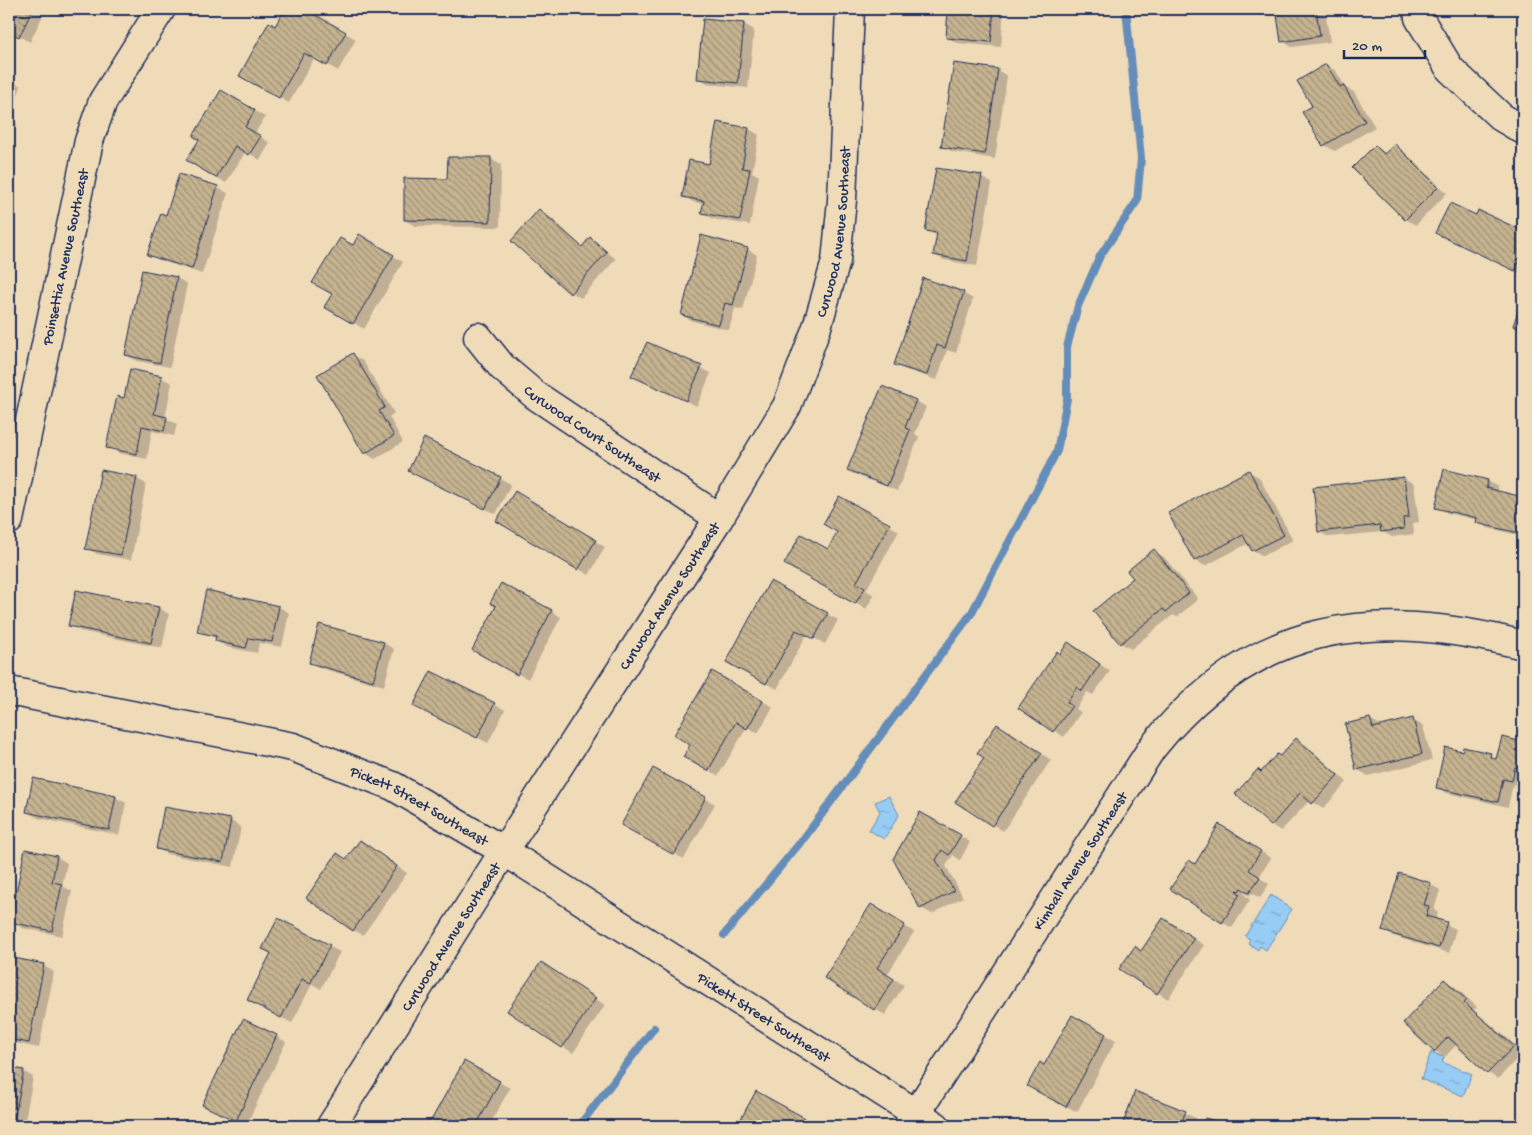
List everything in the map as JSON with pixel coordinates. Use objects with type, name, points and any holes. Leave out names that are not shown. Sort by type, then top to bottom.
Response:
[{"type":"street","name":"Poinsettia Avenue Southeast","points":[[9,520],[89,141],[103,101],[161,9]]},
{"type":"street","name":"Curwood Avenue Southeast","points":[[331,1126],[504,851],[719,518],[787,406],[817,327],[836,261],[842,200],[850,9]]},
{"type":"street","points":[[1418,9],[1419,18],[1450,69],[1501,117],[1523,130]]},
{"type":"street","name":"Curwood Court Southeast","points":[[478,337],[502,367],[536,395],[719,518]]},
{"type":"street","name":"Kimball Avenue Southeast","points":[[920,1122],[1152,748],[1175,720],[1219,680],[1252,660],[1296,641],[1333,630],[1399,625],[1436,627],[1523,645]]},
{"type":"street","name":"Pickett Street Southeast","points":[[9,691],[293,747],[394,786],[504,851],[920,1122]]},
{"type":"water","points":[[889,796],[899,815],[884,839],[869,830],[880,812],[875,802]]},
{"type":"water","points":[[1271,895],[1292,909],[1266,950],[1260,946],[1258,950],[1248,943],[1250,939],[1245,936]]},
{"type":"water","points":[[1431,1052],[1444,1057],[1442,1062],[1472,1074],[1463,1096],[1421,1079]]},
{"type":"building","points":[[9,9],[33,9],[19,37],[9,32]]},
{"type":"building","points":[[285,9],[305,9],[346,32],[327,66],[304,53],[279,98],[239,76],[269,22],[275,26]]},
{"type":"building","points":[[948,9],[994,9],[991,42],[946,38]]},
{"type":"building","points":[[1276,9],[1316,9],[1320,36],[1281,42]]},
{"type":"building","points":[[703,19],[744,23],[738,83],[697,79]]},
{"type":"building","points":[[954,63],[998,69],[985,154],[941,147]]},
{"type":"building","points":[[1326,64],[1340,87],[1343,85],[1365,121],[1323,146],[1302,112],[1312,106],[1297,81]]},
{"type":"building","points":[[221,90],[255,110],[245,127],[261,136],[249,155],[235,146],[216,178],[186,160],[199,140],[193,136]]},
{"type":"building","points":[[717,122],[749,128],[742,168],[750,169],[740,220],[701,213],[704,201],[682,197],[689,160],[709,164]]},
{"type":"building","points":[[1395,144],[1438,187],[1405,220],[1352,168],[1375,145],[1384,154]]},
{"type":"building","points":[[448,157],[491,157],[490,222],[404,220],[404,178],[447,179]]},
{"type":"building","points":[[936,168],[982,175],[967,261],[933,255],[937,233],[925,231]]},
{"type":"building","points":[[179,174],[218,186],[192,269],[147,255],[161,213],[166,215]]},
{"type":"building","points":[[1450,203],[1476,215],[1478,210],[1523,231],[1523,253],[1515,271],[1435,233]]},
{"type":"building","points":[[539,209],[582,247],[590,237],[607,252],[570,294],[511,241]]},
{"type":"building","points":[[359,234],[394,255],[353,324],[324,307],[332,294],[312,283],[340,238],[353,245]]},
{"type":"building","points":[[701,235],[748,248],[733,305],[725,303],[719,325],[681,315]]},
{"type":"building","points":[[142,270],[177,277],[160,363],[125,355]]},
{"type":"building","points":[[923,278],[964,292],[945,348],[937,345],[927,375],[894,365]]},
{"type":"building","points":[[1523,296],[1523,329],[1513,326]]},
{"type":"building","points":[[647,342],[702,366],[686,401],[631,376]]},
{"type":"building","points":[[353,353],[385,407],[379,411],[394,436],[364,454],[317,375]]},
{"type":"building","points":[[130,369],[162,376],[154,414],[167,417],[164,431],[142,426],[137,454],[106,448],[117,396],[124,398]]},
{"type":"building","points":[[882,386],[916,400],[905,428],[910,430],[887,486],[847,470]]},
{"type":"building","points":[[424,438],[501,477],[485,509],[408,471]]},
{"type":"building","points":[[1444,469],[1488,480],[1486,488],[1523,497],[1523,534],[1476,523],[1477,518],[1435,508]]},
{"type":"building","points":[[101,470],[137,477],[121,555],[85,549]]},
{"type":"building","points":[[1249,470],[1284,535],[1252,551],[1243,535],[1194,561],[1168,513]]},
{"type":"building","points":[[1404,477],[1409,517],[1403,518],[1404,529],[1381,532],[1380,525],[1318,532],[1313,487]]},
{"type":"building","points":[[515,491],[596,540],[578,570],[496,521]]},
{"type":"building","points":[[839,496],[890,524],[856,583],[865,588],[855,604],[784,564],[801,534],[828,549],[837,532],[823,524]]},
{"type":"building","points":[[1154,549],[1189,593],[1166,612],[1163,609],[1120,644],[1093,611],[1133,578],[1127,571]]},
{"type":"building","points":[[770,581],[828,613],[814,639],[796,630],[766,684],[726,662]]},
{"type":"building","points":[[501,583],[552,610],[517,675],[472,650],[496,606],[490,603]]},
{"type":"building","points":[[76,590],[159,607],[151,643],[68,626]]},
{"type":"building","points":[[206,590],[279,606],[272,642],[249,638],[246,648],[215,641],[216,636],[197,632]]},
{"type":"building","points":[[319,624],[384,642],[373,681],[309,663]]},
{"type":"building","points":[[1068,642],[1100,664],[1082,691],[1077,687],[1067,702],[1072,706],[1053,732],[1018,708],[1057,651],[1060,654]]},
{"type":"building","points":[[431,671],[495,703],[477,738],[413,706]]},
{"type":"building","points":[[712,671],[763,701],[747,729],[736,722],[708,771],[683,757],[690,745],[674,735]]},
{"type":"building","points":[[1370,718],[1373,728],[1413,718],[1422,754],[1356,770],[1345,724]]},
{"type":"building","points":[[997,724],[1042,753],[992,826],[955,802],[984,758],[977,753]]},
{"type":"building","points":[[1502,737],[1523,742],[1523,761],[1521,768],[1515,767],[1512,781],[1503,779],[1498,802],[1436,788],[1445,747],[1462,751],[1463,747],[1491,753],[1490,757],[1496,759]]},
{"type":"building","points":[[1296,738],[1338,775],[1312,804],[1300,793],[1271,826],[1235,794],[1258,769],[1261,772],[1277,754],[1280,756]]},
{"type":"building","points":[[653,768],[706,797],[674,855],[621,825]]},
{"type":"building","points":[[33,778],[116,796],[109,830],[26,812]]},
{"type":"building","points":[[164,807],[231,819],[223,862],[156,849]]},
{"type":"building","points":[[920,812],[961,835],[949,855],[942,850],[936,860],[954,891],[920,909],[893,859]]},
{"type":"building","points":[[1219,824],[1261,851],[1249,870],[1260,877],[1249,893],[1241,888],[1239,891],[1236,890],[1240,894],[1222,923],[1170,889],[1189,860],[1195,864]]},
{"type":"building","points":[[360,840],[397,866],[353,931],[306,898],[337,853],[346,859]]},
{"type":"building","points":[[25,849],[57,856],[52,882],[62,884],[52,931],[10,922]]},
{"type":"building","points":[[1399,873],[1431,883],[1424,905],[1429,906],[1426,916],[1447,922],[1439,948],[1382,931]]},
{"type":"building","points":[[871,904],[905,925],[877,968],[894,979],[874,1010],[824,978]]},
{"type":"building","points":[[278,918],[330,945],[310,984],[302,979],[281,1018],[247,1000],[271,953],[262,949]]},
{"type":"building","points":[[1163,918],[1194,938],[1157,994],[1119,969],[1135,946],[1141,951]]},
{"type":"building","points":[[9,957],[44,964],[29,1043],[9,1039]]},
{"type":"building","points":[[541,962],[596,998],[562,1048],[507,1011]]},
{"type":"building","points":[[1444,979],[1467,1000],[1464,1003],[1514,1046],[1487,1074],[1448,1037],[1434,1052],[1403,1023]]},
{"type":"building","points":[[1072,1015],[1106,1034],[1066,1107],[1027,1086],[1040,1062],[1044,1065]]},
{"type":"building","points":[[243,1019],[277,1035],[236,1121],[202,1105]]},
{"type":"building","points":[[464,1061],[500,1081],[476,1126],[428,1126]]},
{"type":"building","points":[[9,1067],[24,1070],[13,1126],[9,1126]]},
{"type":"building","points":[[756,1091],[805,1118],[801,1126],[737,1126]]},
{"type":"building","points":[[1135,1091],[1186,1111],[1180,1126],[1122,1126]]},
{"type":"building","points":[[1205,1118],[1234,1126],[1203,1126]]},
{"type":"waterway","points":[[724,935],[804,838],[971,614],[1057,451],[1067,399],[1067,347],[1078,306],[1100,256],[1137,201],[1141,158],[1126,9]]},
{"type":"waterway","points":[[579,1126],[654,1028]]}]
